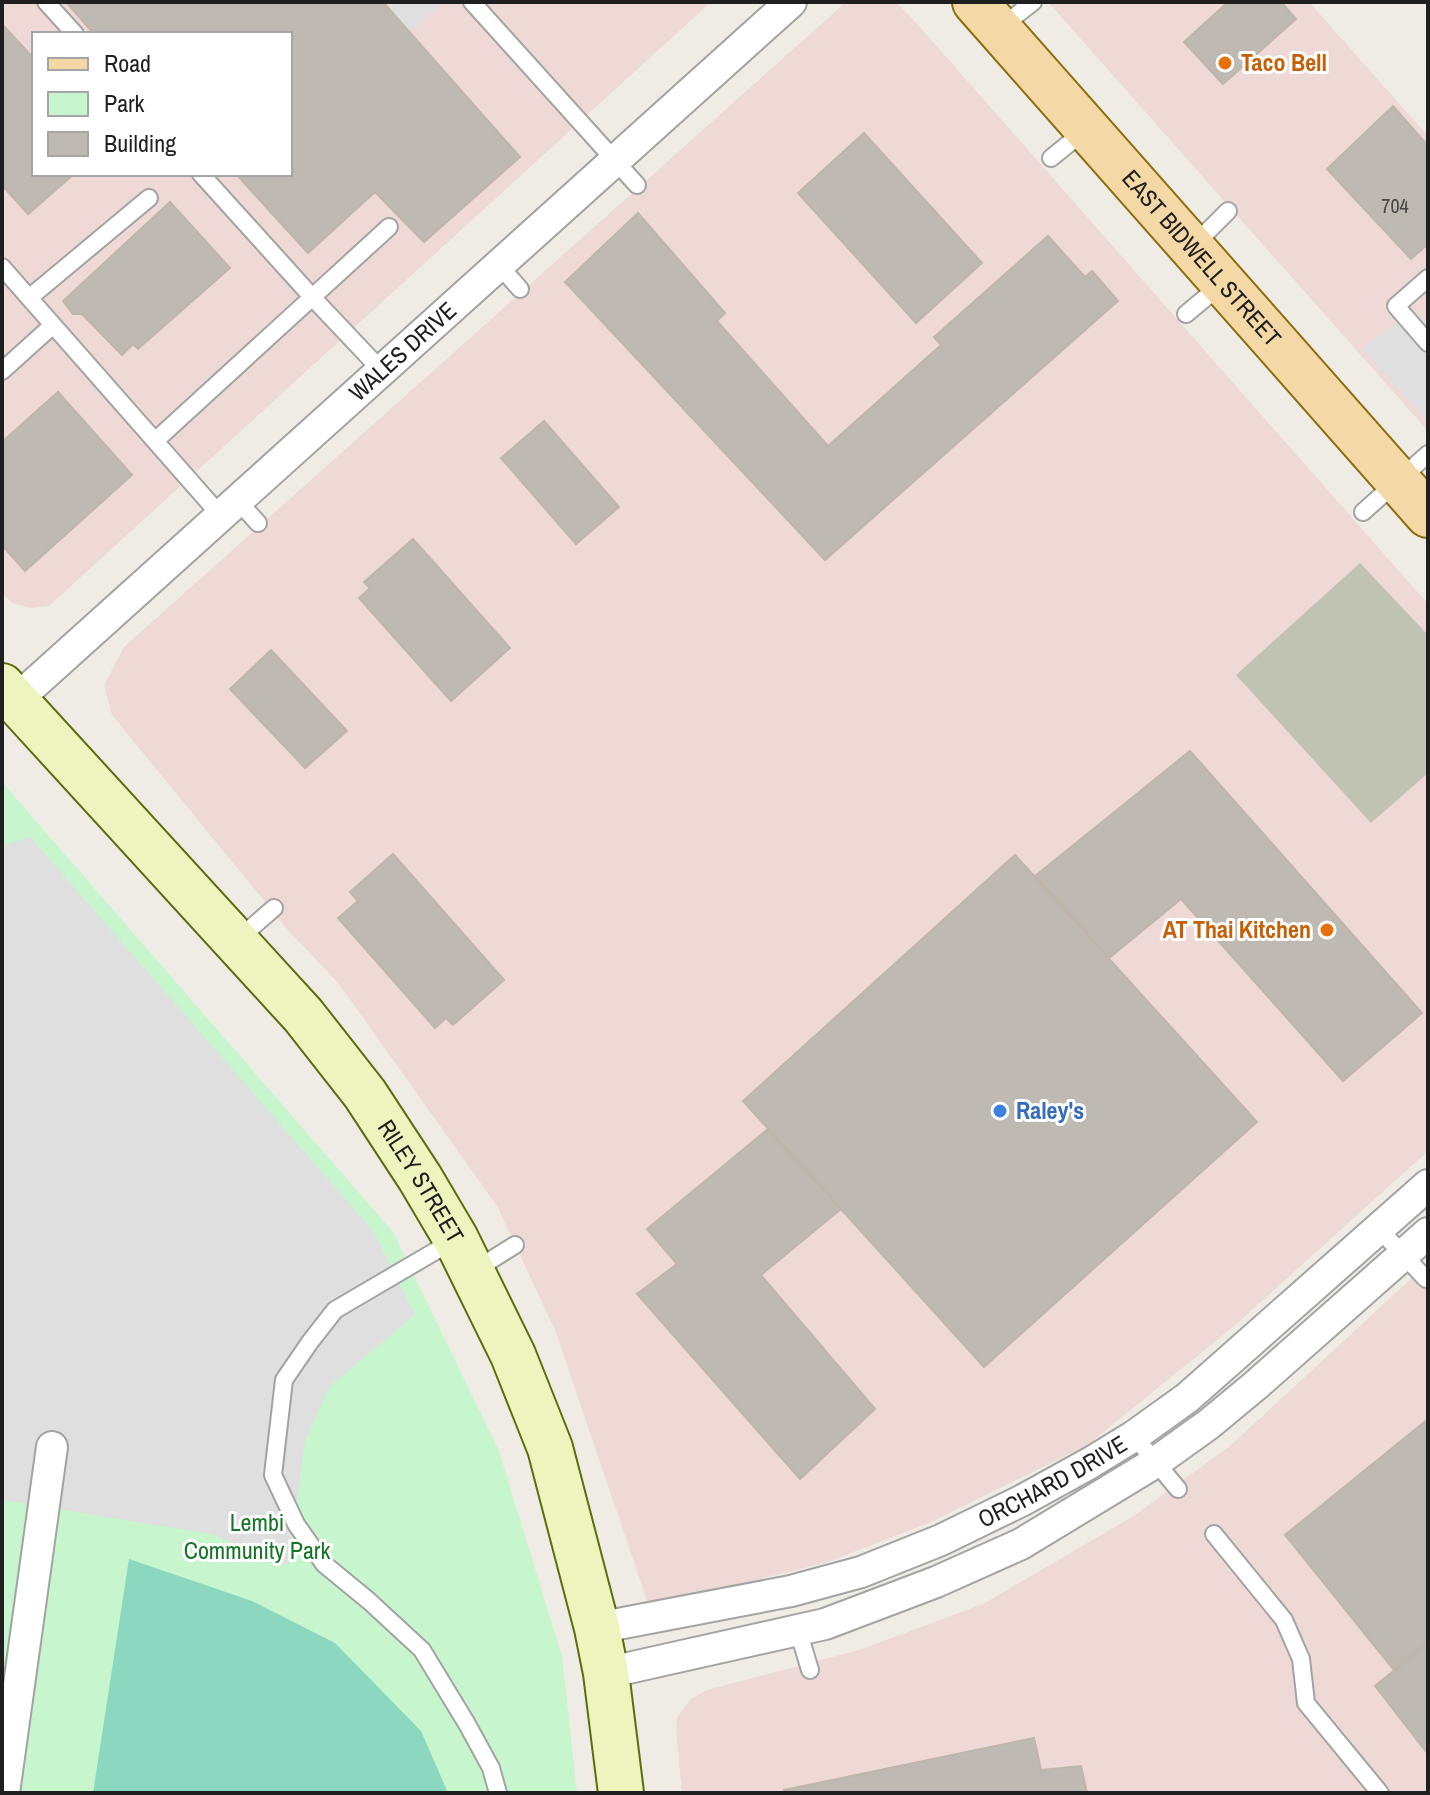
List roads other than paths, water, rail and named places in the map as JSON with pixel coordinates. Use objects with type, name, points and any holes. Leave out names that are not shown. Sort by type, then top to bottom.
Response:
[{"type":"main road","name":"EAST BIDWELL STREET","points":[[987,15],[1223,283],[1413,468],[1428,515]]},
{"type":"main road","name":"RILEY STREET","points":[[6,700],[303,1015],[365,1094],[420,1178],[464,1255],[513,1355],[550,1448],[597,1628],[606,1673],[621,1793]]},
{"type":"street","name":"WALES DRIVE","points":[[6,700],[239,513],[382,371],[791,2]]},
{"type":"street","name":"ORCHARD DRIVE","points":[[597,1628],[791,1591],[861,1572],[941,1540],[1021,1501],[1134,1436],[1187,1398],[1428,1185]]},
{"type":"street","name":"ORCHARD DRIVE","points":[[606,1673],[825,1624],[922,1588],[1021,1544],[1156,1462],[1209,1424],[1428,1233]]},
{"type":"street","points":[[4,1793],[52,1447]]},
{"type":"lane","points":[[46,2],[73,32]]},
{"type":"lane","points":[[472,2],[637,185]]},
{"type":"lane","points":[[987,15],[1033,2]]},
{"type":"lane","points":[[1051,158],[1087,129]]},
{"type":"lane","points":[[203,176],[382,371]]},
{"type":"lane","points":[[29,298],[149,198]]},
{"type":"lane","points":[[1192,247],[1228,211]]},
{"type":"lane","points":[[155,441],[389,227]]},
{"type":"lane","points":[[499,265],[520,289]]},
{"type":"lane","points":[[2,267],[155,441],[239,513]]},
{"type":"lane","points":[[1428,278],[1396,306],[1428,343]]},
{"type":"lane","points":[[1186,314],[1223,283]]},
{"type":"lane","points":[[2,371],[53,325]]},
{"type":"lane","points":[[1363,512],[1413,468]]},
{"type":"lane","points":[[236,941],[274,908]]},
{"type":"lane","points":[[1378,1228],[1426,1279]]},
{"type":"lane","points":[[498,1793],[491,1768],[422,1650],[324,1564],[296,1524],[273,1475],[284,1380],[335,1310],[464,1255],[515,1245]]},
{"type":"lane","points":[[1134,1436],[1178,1489]]},
{"type":"lane","points":[[1214,1534],[1284,1620],[1301,1659],[1306,1703],[1380,1793]]},
{"type":"lane","points":[[798,1630],[810,1670]]},
{"type":"place","name":"Taco Bell","points":[[1225,63]]},
{"type":"place","name":"AT Thai Kitchen","points":[[1327,930]]},
{"type":"place","name":"Raley's","points":[[1000,1111]]},
{"type":"park label","name":"Lembi Community Park","points":[[257,1537]]}]
